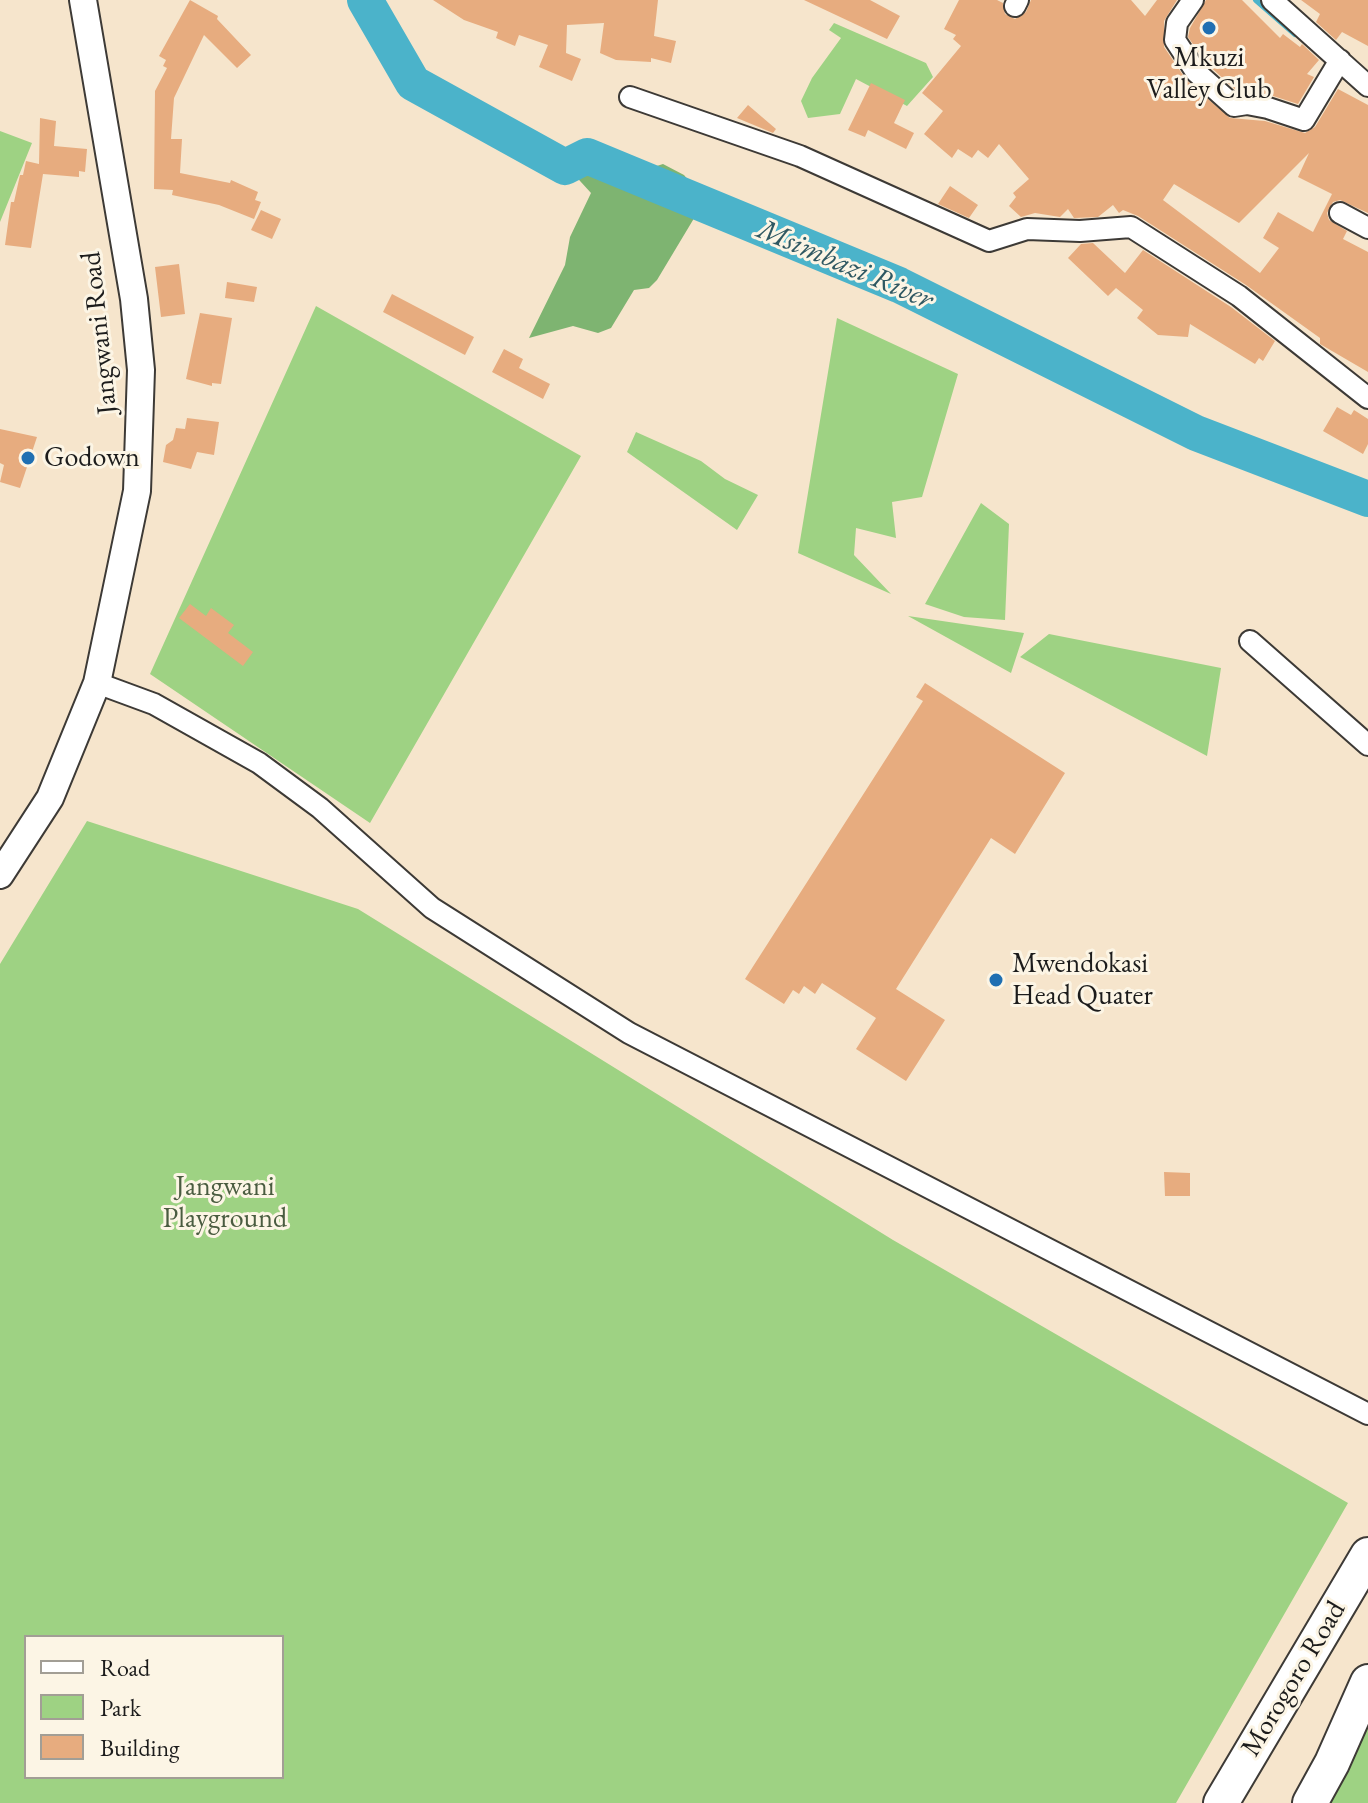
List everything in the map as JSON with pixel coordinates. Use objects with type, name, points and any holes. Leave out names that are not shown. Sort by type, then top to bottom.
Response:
[{"type":"highway","name":"Morogoro Road","points":[[1221,1803],[1368,1555]]},
{"type":"highway","points":[[1310,1803],[1332,1763],[1368,1682]]},
{"type":"street","name":"Jangwani Road","points":[[0,875],[50,798],[97,683],[137,491],[141,370],[134,299],[83,0]]},
{"type":"street","points":[[1193,0],[1177,23],[1175,40],[1196,72],[1234,106],[1247,104],[1268,108],[1304,120],[1340,60]]},
{"type":"street","points":[[1272,0],[1368,86]]},
{"type":"street","points":[[630,97],[800,156],[989,241],[1027,229],[1080,231],[1131,227],[1239,296],[1368,398]]},
{"type":"street","points":[[1340,213],[1368,228]]},
{"type":"street","points":[[1250,641],[1368,745]]},
{"type":"street","points":[[97,683],[154,704],[259,763],[320,808],[432,908],[629,1033],[1368,1414]]},
{"type":"green space","points":[[834,23],[926,63],[933,77],[907,106],[856,79],[840,114],[808,118],[801,101],[812,78],[841,38],[829,30]]},
{"type":"green space","points":[[0,131],[32,143],[0,222]]},
{"type":"green space","points":[[585,162],[605,177],[625,182],[638,172],[663,164],[684,175],[705,200],[657,280],[649,288],[634,290],[611,328],[598,333],[573,326],[529,338],[565,265],[570,237],[591,193],[570,170]]},
{"type":"green space","points":[[316,306],[581,456],[370,823],[150,674]]},
{"type":"green space","points":[[837,318],[958,374],[922,497],[892,502],[896,538],[856,528],[854,555],[891,594],[798,553]]},
{"type":"green space","points":[[636,432],[701,461],[725,479],[758,495],[737,530],[627,452]]},
{"type":"green space","points":[[981,503],[1009,524],[1005,620],[964,617],[925,604]]},
{"type":"green space","points":[[908,616],[1024,633],[1011,673]]},
{"type":"green space","points":[[1049,634],[1221,668],[1207,756],[1020,657]]},
{"type":"green space","name":"Jangwani Playground","points":[[87,821],[358,909],[893,1240],[1348,1503],[1176,1803],[0,1803],[0,964]]},
{"type":"green space","points":[[1368,1698],[1368,1803],[1323,1803]]},
{"type":"building","points":[[190,0],[218,16],[217,19],[251,55],[237,68],[204,35],[174,98],[171,139],[182,139],[180,173],[230,183],[231,180],[258,192],[255,200],[261,202],[254,219],[219,205],[172,195],[173,190],[154,189],[155,91],[167,68],[163,66],[166,60],[159,56]]},
{"type":"building","points":[[433,0],[658,0],[654,36],[676,41],[671,63],[651,58],[651,62],[616,60],[600,53],[604,23],[567,25],[566,53],[581,59],[572,81],[539,67],[548,45],[519,35],[515,46],[496,38],[498,32],[464,20]]},
{"type":"building","points":[[804,0],[870,0],[900,16],[887,39]]},
{"type":"building","points":[[959,0],[997,0],[1003,3],[1005,14],[1015,19],[1026,12],[1031,0],[1131,0],[1145,16],[1157,0],[1177,0],[1164,21],[1164,47],[1187,81],[1230,118],[1265,121],[1305,133],[1315,127],[1338,89],[1368,105],[1368,213],[1340,200],[1333,202],[1327,213],[1329,220],[1347,231],[1343,239],[1368,252],[1368,372],[1320,344],[1320,338],[1246,285],[1138,216],[1123,210],[1119,213],[1113,205],[1098,217],[1074,218],[1068,209],[1060,217],[1035,213],[1021,217],[1009,206],[1016,197],[1013,193],[1029,179],[999,144],[988,158],[978,150],[972,158],[958,149],[952,158],[924,134],[943,111],[922,93],[961,46],[953,39],[956,35],[944,29]],"holes":[[[1309,153],[1298,177],[1332,194],[1313,232],[1278,212],[1263,238],[1279,248],[1260,273],[1163,200],[1174,184],[1239,223]]]},
{"type":"building","points":[[1206,0],[1242,0],[1280,38],[1283,34],[1300,47],[1302,44],[1319,60],[1307,74],[1314,77],[1298,104],[1270,95],[1238,92],[1206,63],[1188,37]]},
{"type":"building","points":[[1301,0],[1368,0],[1368,46],[1342,32],[1336,40],[1316,22],[1320,14]]},
{"type":"building","points":[[871,83],[905,100],[894,123],[914,133],[906,149],[868,130],[865,137],[848,130]]},
{"type":"building","points":[[748,105],[776,129],[773,133],[737,118]]},
{"type":"building","points":[[40,118],[56,121],[54,146],[87,149],[85,172],[79,171],[79,177],[43,174],[31,248],[5,245],[11,202],[14,202],[20,175],[23,175],[26,161],[39,164]]},
{"type":"building","points":[[950,186],[978,205],[969,218],[938,204]]},
{"type":"building","points":[[261,210],[281,219],[272,239],[251,230]]},
{"type":"building","points":[[1093,243],[1125,273],[1143,250],[1231,307],[1275,341],[1263,361],[1259,358],[1255,364],[1190,324],[1188,337],[1158,335],[1137,318],[1143,310],[1116,288],[1108,296],[1068,258],[1081,244]]},
{"type":"building","points":[[179,264],[185,314],[161,317],[155,267]]},
{"type":"building","points":[[227,282],[257,287],[254,302],[225,298]]},
{"type":"building","points":[[392,294],[474,337],[465,355],[383,312]]},
{"type":"building","points":[[200,313],[232,318],[221,384],[212,383],[212,386],[186,379]]},
{"type":"building","points":[[504,349],[523,359],[519,368],[550,384],[543,399],[492,372]]},
{"type":"building","points":[[1337,407],[1351,415],[1354,410],[1368,419],[1368,444],[1363,454],[1323,431]]},
{"type":"building","points":[[187,418],[219,422],[214,455],[197,452],[191,469],[163,462],[166,445],[173,440],[176,428],[185,429]]},
{"type":"building","points":[[0,429],[37,437],[20,488],[0,482],[4,465],[0,463]]},
{"type":"building","points":[[190,604],[206,616],[211,608],[234,625],[228,633],[253,652],[243,666],[179,618]]},
{"type":"building","points":[[925,683],[1065,773],[1015,854],[991,838],[896,989],[945,1020],[906,1081],[856,1049],[876,1018],[822,983],[815,994],[804,986],[799,994],[793,990],[784,1004],[745,979],[923,701],[916,697]]},
{"type":"building","points":[[1164,1172],[1190,1173],[1190,1196],[1165,1196]]},
{"type":"waterway","name":"Msimbazi River","points":[[365,0],[413,83],[565,167],[587,156],[899,285],[1196,433],[1368,499]]},
{"type":"waterway","points":[[1256,0],[1295,34]]},
{"type":"place","name":"Mkuzi Valley Club","points":[[1209,28]]},
{"type":"place","name":"Godown","points":[[28,458]]},
{"type":"place","name":"Mwendokasi Head Quater","points":[[996,980]]}]
